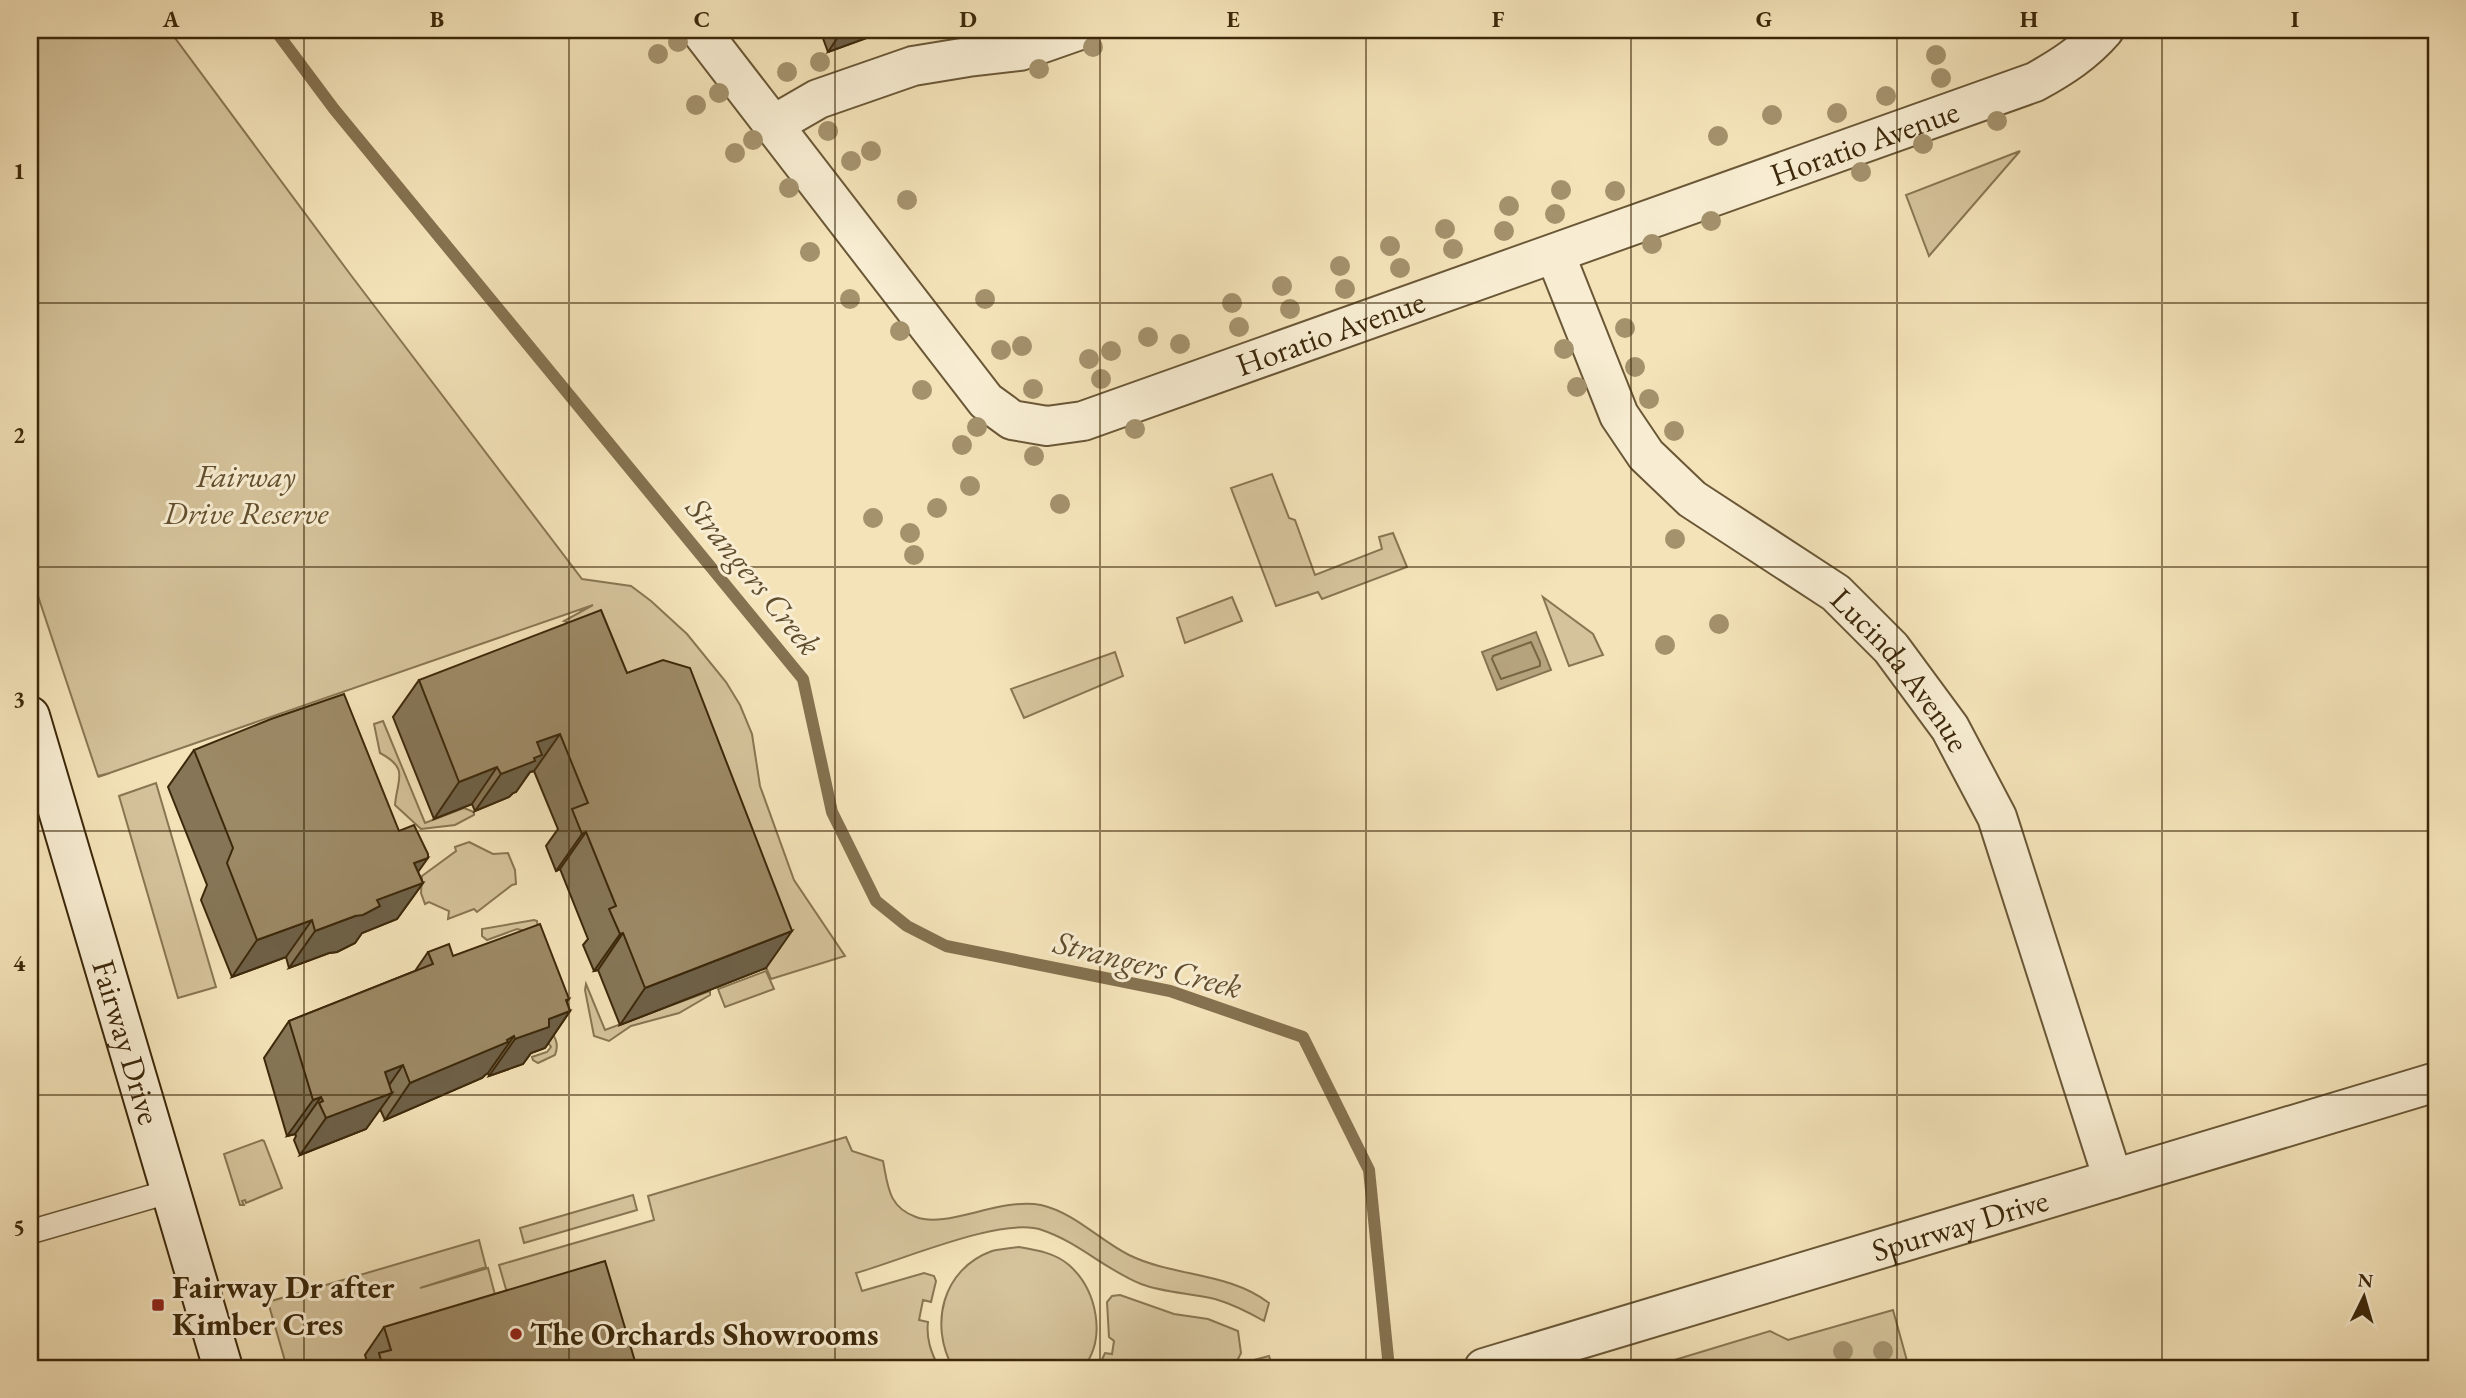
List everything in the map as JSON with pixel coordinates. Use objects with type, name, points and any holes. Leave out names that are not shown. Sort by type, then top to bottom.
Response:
[{"type":"street","name":"Horatio Avenue","points":[[700,30],[986,401],[1012,420],[1047,426],[1083,421],[2035,82],[2066,65],[2090,46],[2104,30]]},
{"type":"street","points":[[774,125],[818,99],[913,66],[1020,51],[1080,30]]},
{"type":"street","name":"Lucinda Avenue","points":[[1555,254],[1619,415],[1646,455],[1692,499],[1836,593],[1891,648],[1950,727],[1997,817],[2113,1179]]},
{"type":"street","name":"Fairway Drive","points":[[30,716],[223,1368]]},
{"type":"street","name":"Spurway Drive","points":[[1484,1368],[2436,1082]]},
{"type":"lane","points":[[30,1232],[171,1191]]},
{"type":"green space","name":"Fairway Drive Reserve","points":[[45,30],[169,30],[582,579],[631,586],[687,634],[726,682],[740,705],[752,734],[760,786],[794,880],[845,956],[771,979],[745,918],[637,697],[594,631],[564,621],[593,605],[98,776],[30,572],[30,35]]},
{"type":"green space","points":[[2020,151],[1929,256],[1906,195]]},
{"type":"green space","points":[[1272,474],[1289,518],[1295,520],[1315,575],[1382,549],[1379,537],[1393,533],[1407,567],[1322,599],[1318,592],[1276,606],[1231,488]]},
{"type":"green space","points":[[1232,597],[1242,621],[1185,643],[1177,618]]},
{"type":"green space","points":[[1543,597],[1593,634],[1603,655],[1569,666]]},
{"type":"green space","points":[[1115,652],[1123,676],[1024,718],[1011,689]]},
{"type":"green space","points":[[383,721],[425,823],[464,808],[474,812],[474,815],[455,825],[421,829],[395,805],[400,775],[395,764],[380,753],[374,724]]},
{"type":"green space","points":[[156,783],[216,987],[178,998],[119,796]]},
{"type":"green space","points":[[469,842],[493,854],[508,853],[515,870],[516,884],[477,912],[474,909],[448,919],[449,911],[429,902],[425,904],[421,893],[422,876],[456,851],[455,847]]},
{"type":"green space","points":[[537,921],[550,1030],[557,1045],[555,1055],[538,1063],[532,1057],[547,1052],[551,1047],[545,1038],[526,931],[517,929],[487,940],[482,936],[482,929]]},
{"type":"green space","points":[[766,971],[774,989],[725,1007],[718,989]]},
{"type":"green space","points":[[586,984],[605,1030],[710,991],[710,995],[679,1013],[631,1026],[609,1041],[594,1036]]},
{"type":"green space","points":[[846,1137],[852,1151],[883,1161],[891,1195],[900,1208],[916,1217],[943,1219],[1009,1205],[1041,1205],[1076,1220],[1129,1255],[1164,1267],[1219,1280],[1253,1293],[1269,1303],[1264,1321],[1215,1299],[1141,1284],[1055,1235],[1024,1227],[977,1234],[856,1273],[862,1291],[924,1273],[934,1276],[936,1281],[931,1302],[923,1300],[919,1320],[928,1322],[930,1345],[939,1368],[609,1368],[512,1310],[499,1265],[654,1220],[648,1196]]},
{"type":"green space","points":[[262,1140],[282,1188],[246,1203],[245,1200],[242,1201],[244,1205],[240,1205],[224,1154]]},
{"type":"green space","points":[[633,1195],[637,1210],[524,1243],[520,1228]]},
{"type":"green space","points":[[479,1240],[486,1267],[420,1288],[488,1268],[500,1314],[369,1368],[287,1368],[268,1302]]},
{"type":"green space","points":[[1019,1247],[1052,1255],[1079,1275],[1096,1315],[1095,1343],[1090,1356],[1083,1368],[953,1368],[942,1334],[945,1300],[951,1285],[961,1271],[975,1259],[992,1251]]},
{"type":"green space","points":[[1120,1295],[1174,1314],[1208,1319],[1238,1331],[1241,1353],[1235,1365],[1269,1356],[1273,1368],[1098,1368],[1105,1353],[1112,1354],[1114,1341],[1109,1337],[1107,1302],[1112,1296]]},
{"type":"green space","points":[[1893,1310],[1909,1368],[1648,1368],[1770,1331],[1788,1340]]},
{"type":"water","points":[[1536,632],[1551,670],[1497,690],[1482,652]]},
{"type":"building","points":[[835,30],[859,30],[838,37]]},
{"type":"building","points":[[601,610],[627,673],[663,660],[690,668],[792,931],[645,988],[623,933],[620,934],[609,909],[616,906],[586,832],[582,834],[572,809],[588,803],[560,734],[537,742],[542,755],[534,758],[535,761],[501,774],[497,767],[459,782],[419,680]]},
{"type":"building","points":[[344,694],[399,831],[414,825],[428,854],[428,858],[414,863],[423,883],[377,900],[380,906],[363,915],[315,931],[312,920],[257,940],[227,863],[233,848],[194,750],[271,719]]},
{"type":"building","points":[[540,924],[569,999],[566,1000],[570,1011],[549,1019],[549,1027],[515,1039],[514,1036],[507,1040],[508,1042],[410,1083],[403,1065],[385,1072],[392,1093],[326,1118],[319,1103],[323,1101],[321,1097],[313,1100],[289,1021],[433,964],[428,952],[449,944],[453,956]]},
{"type":"building","name":"The Orchards Showrooms","points":[[605,1261],[637,1368],[383,1368],[379,1353],[391,1350],[384,1327]]},
{"type":"waterway","name":"Strangers Creek","points":[[275,30],[334,109],[803,679],[832,812],[876,901],[907,926],[946,946],[1170,991],[1303,1037],[1369,1170],[1389,1368]]},
{"type":"place","name":"Fairway Dr after Kimber Cres","points":[[158,1305]]},
{"type":"place","name":"The Orchards Showrooms","points":[[516,1334]]}]
